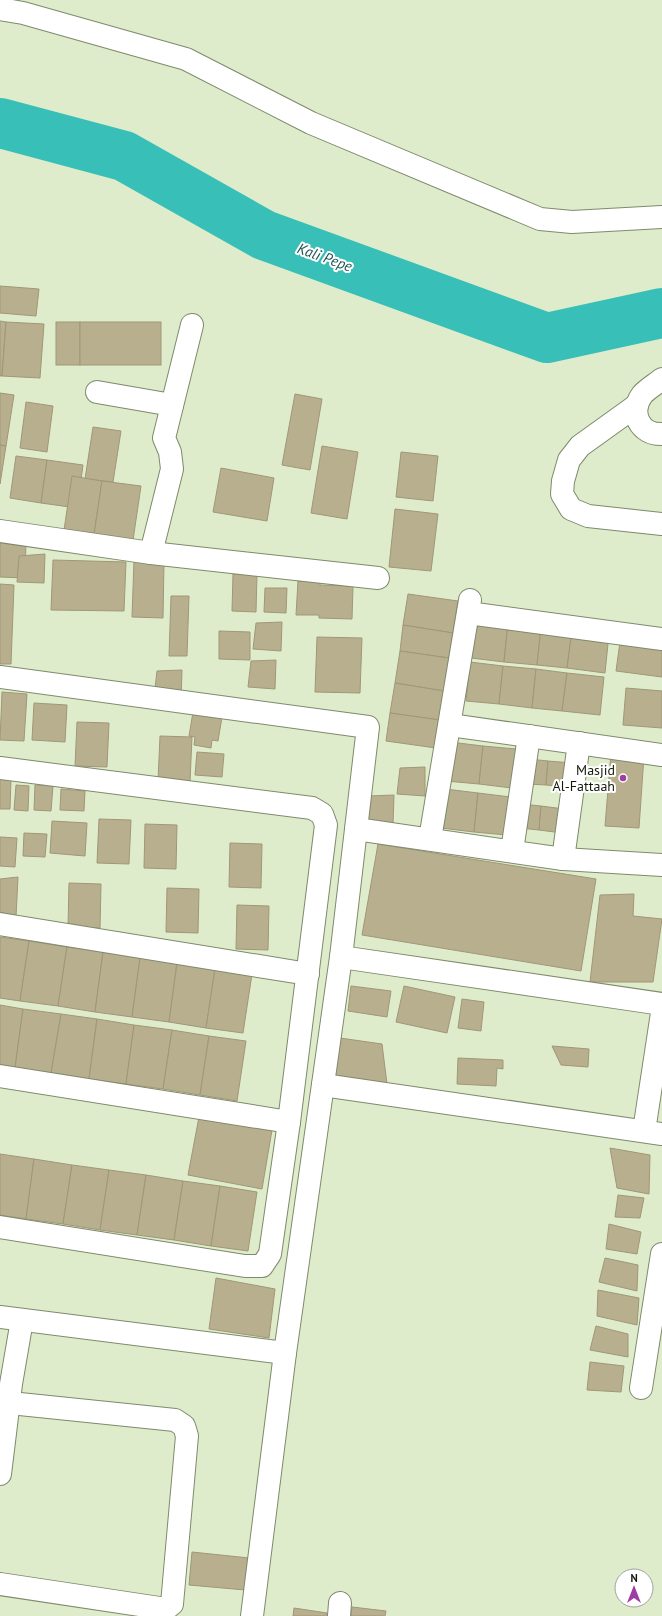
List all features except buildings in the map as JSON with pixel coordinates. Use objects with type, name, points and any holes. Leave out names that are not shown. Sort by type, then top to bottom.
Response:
[{"type":"street","points":[[0,8],[23,13],[186,59],[311,123],[540,219],[572,222],[662,217]]},
{"type":"street","points":[[151,553],[172,469],[170,452],[164,438],[192,325]]},
{"type":"street","points":[[662,379],[643,394],[637,405],[580,446],[569,460],[563,481],[562,494],[571,509],[588,516],[662,524]]},
{"type":"street","points":[[97,392],[172,405]]},
{"type":"street","points":[[637,405],[637,420],[644,428],[653,434],[662,434]]},
{"type":"street","points":[[0,531],[151,553],[378,578]]},
{"type":"street","points":[[430,838],[469,606],[662,639]]},
{"type":"street","points":[[0,677],[368,727],[341,957],[285,1353],[252,1616]]},
{"type":"street","points":[[450,726],[662,755]]},
{"type":"street","points":[[512,851],[529,736]]},
{"type":"street","points":[[563,859],[579,743]]},
{"type":"street","points":[[0,768],[312,808],[322,814],[326,825],[290,1122],[270,1254],[262,1266],[244,1266],[0,1227]]},
{"type":"street","points":[[356,829],[430,838],[563,859],[662,865]]},
{"type":"street","points":[[0,924],[308,974]]},
{"type":"street","points":[[341,957],[662,1004]]},
{"type":"street","points":[[323,1085],[653,1132],[662,1013]]},
{"type":"street","points":[[0,1076],[290,1122]]},
{"type":"street","points":[[641,1388],[662,1254]]},
{"type":"street","points":[[0,1317],[285,1353]]},
{"type":"street","points":[[0,1474],[22,1320]]},
{"type":"street","points":[[0,1584],[166,1609],[170,1608],[172,1604],[187,1436],[184,1426],[175,1420],[10,1403]]},
{"type":"waterway","name":"Kali Pepe","points":[[0,123],[124,156],[264,235],[547,338],[662,313]]},
{"type":"place","name":"Masjid Al-Fattaah","points":[[623,778]]}]
